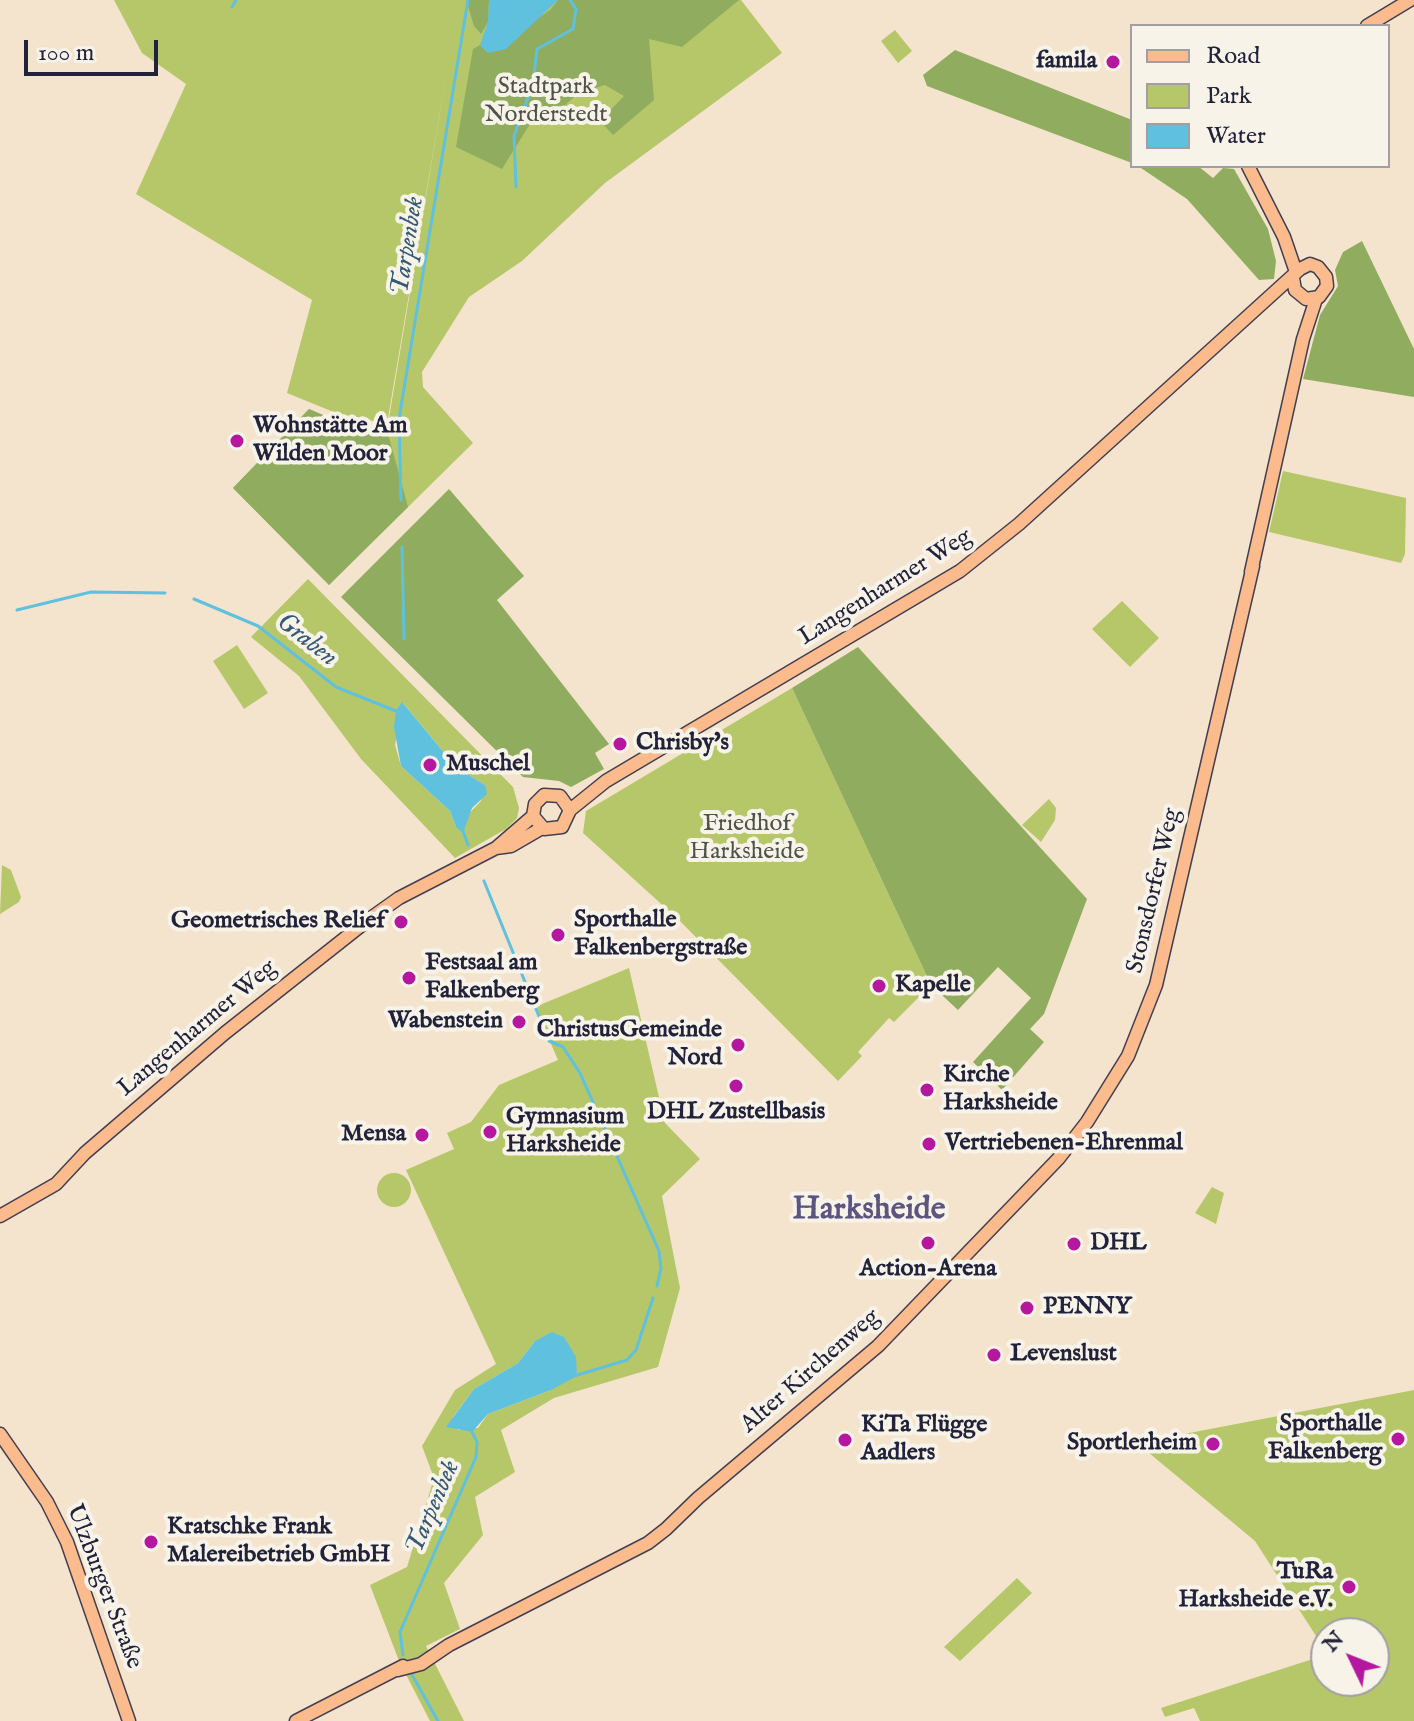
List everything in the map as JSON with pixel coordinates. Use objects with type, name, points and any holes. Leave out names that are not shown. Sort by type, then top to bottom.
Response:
[{"type":"main road","points":[[1370,24],[1410,0]]},
{"type":"main road","points":[[1249,168],[1284,237],[1302,284]]},
{"type":"main road","name":"Langenharmer Weg","points":[[496,848],[511,846],[542,828],[553,831],[562,827],[570,810],[606,781],[960,571],[1019,524],[1268,297],[1302,284]]},
{"type":"main road","name":"Stonsdorfer Weg","points":[[981,1239],[1072,1142],[1117,1076],[1153,994],[1236,632],[1246,609],[1303,339],[1302,284]]},
{"type":"main road","name":"Langenharmer Weg","points":[[0,1216],[56,1184],[74,1163],[260,1003],[354,934],[404,905],[419,890],[496,848],[533,816],[535,804],[544,795],[563,798],[606,781]]},
{"type":"main road","points":[[563,798],[570,810]]},
{"type":"main road","points":[[533,816],[542,828]]},
{"type":"main road","name":"Alter Kirchenweg","points":[[296,1721],[398,1670],[432,1649],[449,1645],[648,1543],[878,1346],[981,1239]]},
{"type":"main road","name":"Ulzburger Straße","points":[[0,1434],[47,1502],[67,1542],[129,1721]]},
{"type":"green space","name":"Stadtpark Norderstedt","points":[[114,0],[741,0],[782,53],[605,183],[522,261],[469,297],[422,372],[423,387],[473,443],[329,585],[233,488],[309,409],[337,421],[387,430],[446,76],[387,424],[336,413],[287,393],[312,300],[136,194],[186,84],[142,53]]},
{"type":"green space","points":[[466,0],[489,0],[488,22],[481,34],[474,26]]},
{"type":"green space","name":"Stadtpark Norderstedt","points":[[558,0],[739,0],[682,47],[649,39],[654,100],[613,135],[600,121],[624,96],[605,85],[579,93],[546,121],[533,119],[502,169],[456,147],[473,49],[480,45],[488,53],[550,10]]},
{"type":"green space","points":[[895,30],[912,51],[898,63],[881,41]]},
{"type":"green space","points":[[955,50],[1130,119],[1130,162],[927,86],[923,75]]},
{"type":"green space","points":[[1141,168],[1200,168],[1213,178],[1223,168],[1234,169],[1268,229],[1276,261],[1274,279],[1259,280],[1187,199]]},
{"type":"green space","points":[[1362,241],[1414,349],[1414,397],[1303,379],[1320,315],[1338,286],[1335,270],[1343,252]]},
{"type":"green space","points":[[309,409],[337,421],[387,430],[408,507],[329,585],[233,488]]},
{"type":"green space","points":[[1283,471],[1406,498],[1405,554],[1401,563],[1269,532]]},
{"type":"green space","points":[[449,489],[524,576],[497,600],[609,744],[595,753],[604,769],[571,787],[559,781],[523,777],[341,597]]},
{"type":"green space","points":[[308,579],[513,787],[519,808],[517,818],[506,829],[455,858],[361,759],[299,676],[251,637]],"holes":[[[403,703],[456,767],[485,785],[481,801],[456,827],[450,811],[401,766],[395,745]]]},
{"type":"green space","points":[[1122,601],[1159,638],[1130,667],[1092,629]]},
{"type":"green space","points":[[237,645],[268,693],[244,709],[213,661]]},
{"type":"green space","points":[[858,647],[1087,899],[1044,1014],[1030,1029],[1044,1042],[1002,1090],[973,1062],[1031,998],[998,967],[958,1010],[931,985],[792,688]]},
{"type":"green space","name":"Friedhof Harksheide","points":[[792,688],[931,985],[894,1022],[889,1018],[858,1052],[862,1056],[838,1081],[680,921],[583,833],[586,811]]},
{"type":"green space","points":[[1049,799],[1056,808],[1055,820],[1041,842],[1022,825]]},
{"type":"green space","points":[[2,865],[11,870],[21,897],[19,902],[0,914]]},
{"type":"green space","points":[[629,968],[665,1123],[700,1159],[662,1196],[680,1288],[658,1367],[554,1398],[501,1430],[515,1472],[475,1497],[483,1535],[444,1583],[460,1629],[426,1646],[464,1721],[430,1721],[399,1661],[370,1585],[407,1567],[434,1478],[422,1446],[455,1390],[496,1364],[406,1170],[454,1149],[447,1133],[471,1122],[499,1085],[558,1060],[535,1007]],"holes":[[[535,1341],[551,1390],[488,1414],[478,1428],[458,1430],[453,1417],[474,1389],[518,1363]]]},
{"type":"green space","points":[[394,1173],[406,1178],[411,1190],[406,1202],[394,1207],[382,1202],[377,1190],[382,1178]]},
{"type":"green space","points":[[1212,1187],[1224,1193],[1216,1224],[1195,1213]]},
{"type":"green space","name":"TuRa Harksheide e.V.","points":[[1414,1390],[1414,1721],[1200,1721],[1194,1708],[1165,1717],[1161,1708],[1310,1660],[1310,1697],[1390,1697],[1390,1617],[1310,1617],[1310,1627],[1255,1541],[1137,1443]]},
{"type":"green space","points":[[1017,1578],[1032,1593],[960,1661],[944,1647]]},
{"type":"water","points":[[489,0],[558,0],[506,49],[488,53],[480,45],[488,22]]},
{"type":"water","points":[[402,702],[456,767],[485,785],[487,794],[472,808],[463,833],[456,827],[450,811],[401,766],[394,727],[396,711]]},
{"type":"water","points":[[552,1332],[564,1337],[576,1357],[577,1376],[551,1390],[488,1414],[472,1432],[446,1427],[474,1389],[518,1363],[535,1341]]},
{"type":"waterway","points":[[232,7],[236,0]]},
{"type":"waterway","name":"Tarpenbek","points":[[401,500],[399,419],[468,0]]},
{"type":"waterway","points":[[516,187],[514,136],[533,84],[537,49],[573,29],[576,9],[570,0]]},
{"type":"waterway","name":"Tarpenbek","points":[[402,547],[404,639]]},
{"type":"waterway","name":"Graben","points":[[17,610],[91,592],[165,593]]},
{"type":"waterway","name":"Graben","points":[[194,599],[258,626],[336,687],[396,711]]},
{"type":"waterway","name":"Tarpenbek","points":[[463,831],[468,845]]},
{"type":"waterway","name":"Tarpenbek","points":[[484,881],[549,1041],[563,1047],[580,1073],[659,1251],[661,1268],[657,1286]]},
{"type":"waterway","name":"Tarpenbek","points":[[574,1376],[627,1360],[636,1350],[653,1298]]},
{"type":"waterway","name":"Tarpenbek","points":[[403,1655],[400,1632],[476,1457],[477,1442],[471,1430]]},
{"type":"waterway","name":"Tarpenbek","points":[[411,1673],[438,1721]]},
{"type":"place","name":"famila","points":[[1113,62]]},
{"type":"place","name":"Wohnstätte Am Wilden Moor","points":[[237,441]]},
{"type":"place","name":"Chrisby's","points":[[620,744]]},
{"type":"place","name":"Muschel","points":[[430,765]]},
{"type":"place","name":"Geometrisches Relief","points":[[401,922]]},
{"type":"place","name":"Sporthalle Falkenbergstraße","points":[[558,935]]},
{"type":"place","name":"Festsaal am Falkenberg","points":[[409,978]]},
{"type":"place","name":"Kapelle","points":[[879,986]]},
{"type":"place","name":"Wabenstein","points":[[519,1022]]},
{"type":"place","name":"ChristusGemeinde Nord","points":[[738,1045]]},
{"type":"place","name":"DHL Zustellbasis","points":[[736,1086]]},
{"type":"place","name":"Kirche Harksheide","points":[[927,1090]]},
{"type":"place","name":"Gymnasium Harksheide","points":[[490,1132]]},
{"type":"place","name":"Mensa","points":[[422,1135]]},
{"type":"place","name":"Vertriebenen-Ehrenmal","points":[[929,1144]]},
{"type":"place","name":"Action-Arena","points":[[928,1243]]},
{"type":"place","name":"DHL","points":[[1074,1244]]},
{"type":"place","name":"PENNY","points":[[1027,1308]]},
{"type":"place","name":"Levenslust","points":[[994,1355]]},
{"type":"place","name":"Sporthalle Falkenberg","points":[[1398,1439]]},
{"type":"place","name":"KiTa Flügge Aadlers","points":[[845,1440]]},
{"type":"place","name":"Sportlerheim","points":[[1213,1444]]},
{"type":"place","name":"Kratschke Frank Malereibetrieb GmbH","points":[[151,1542]]},
{"type":"place","name":"TuRa Harksheide e.V.","points":[[1349,1587]]},
{"type":"district","name":"Harksheide","points":[[869,1211]]}]
